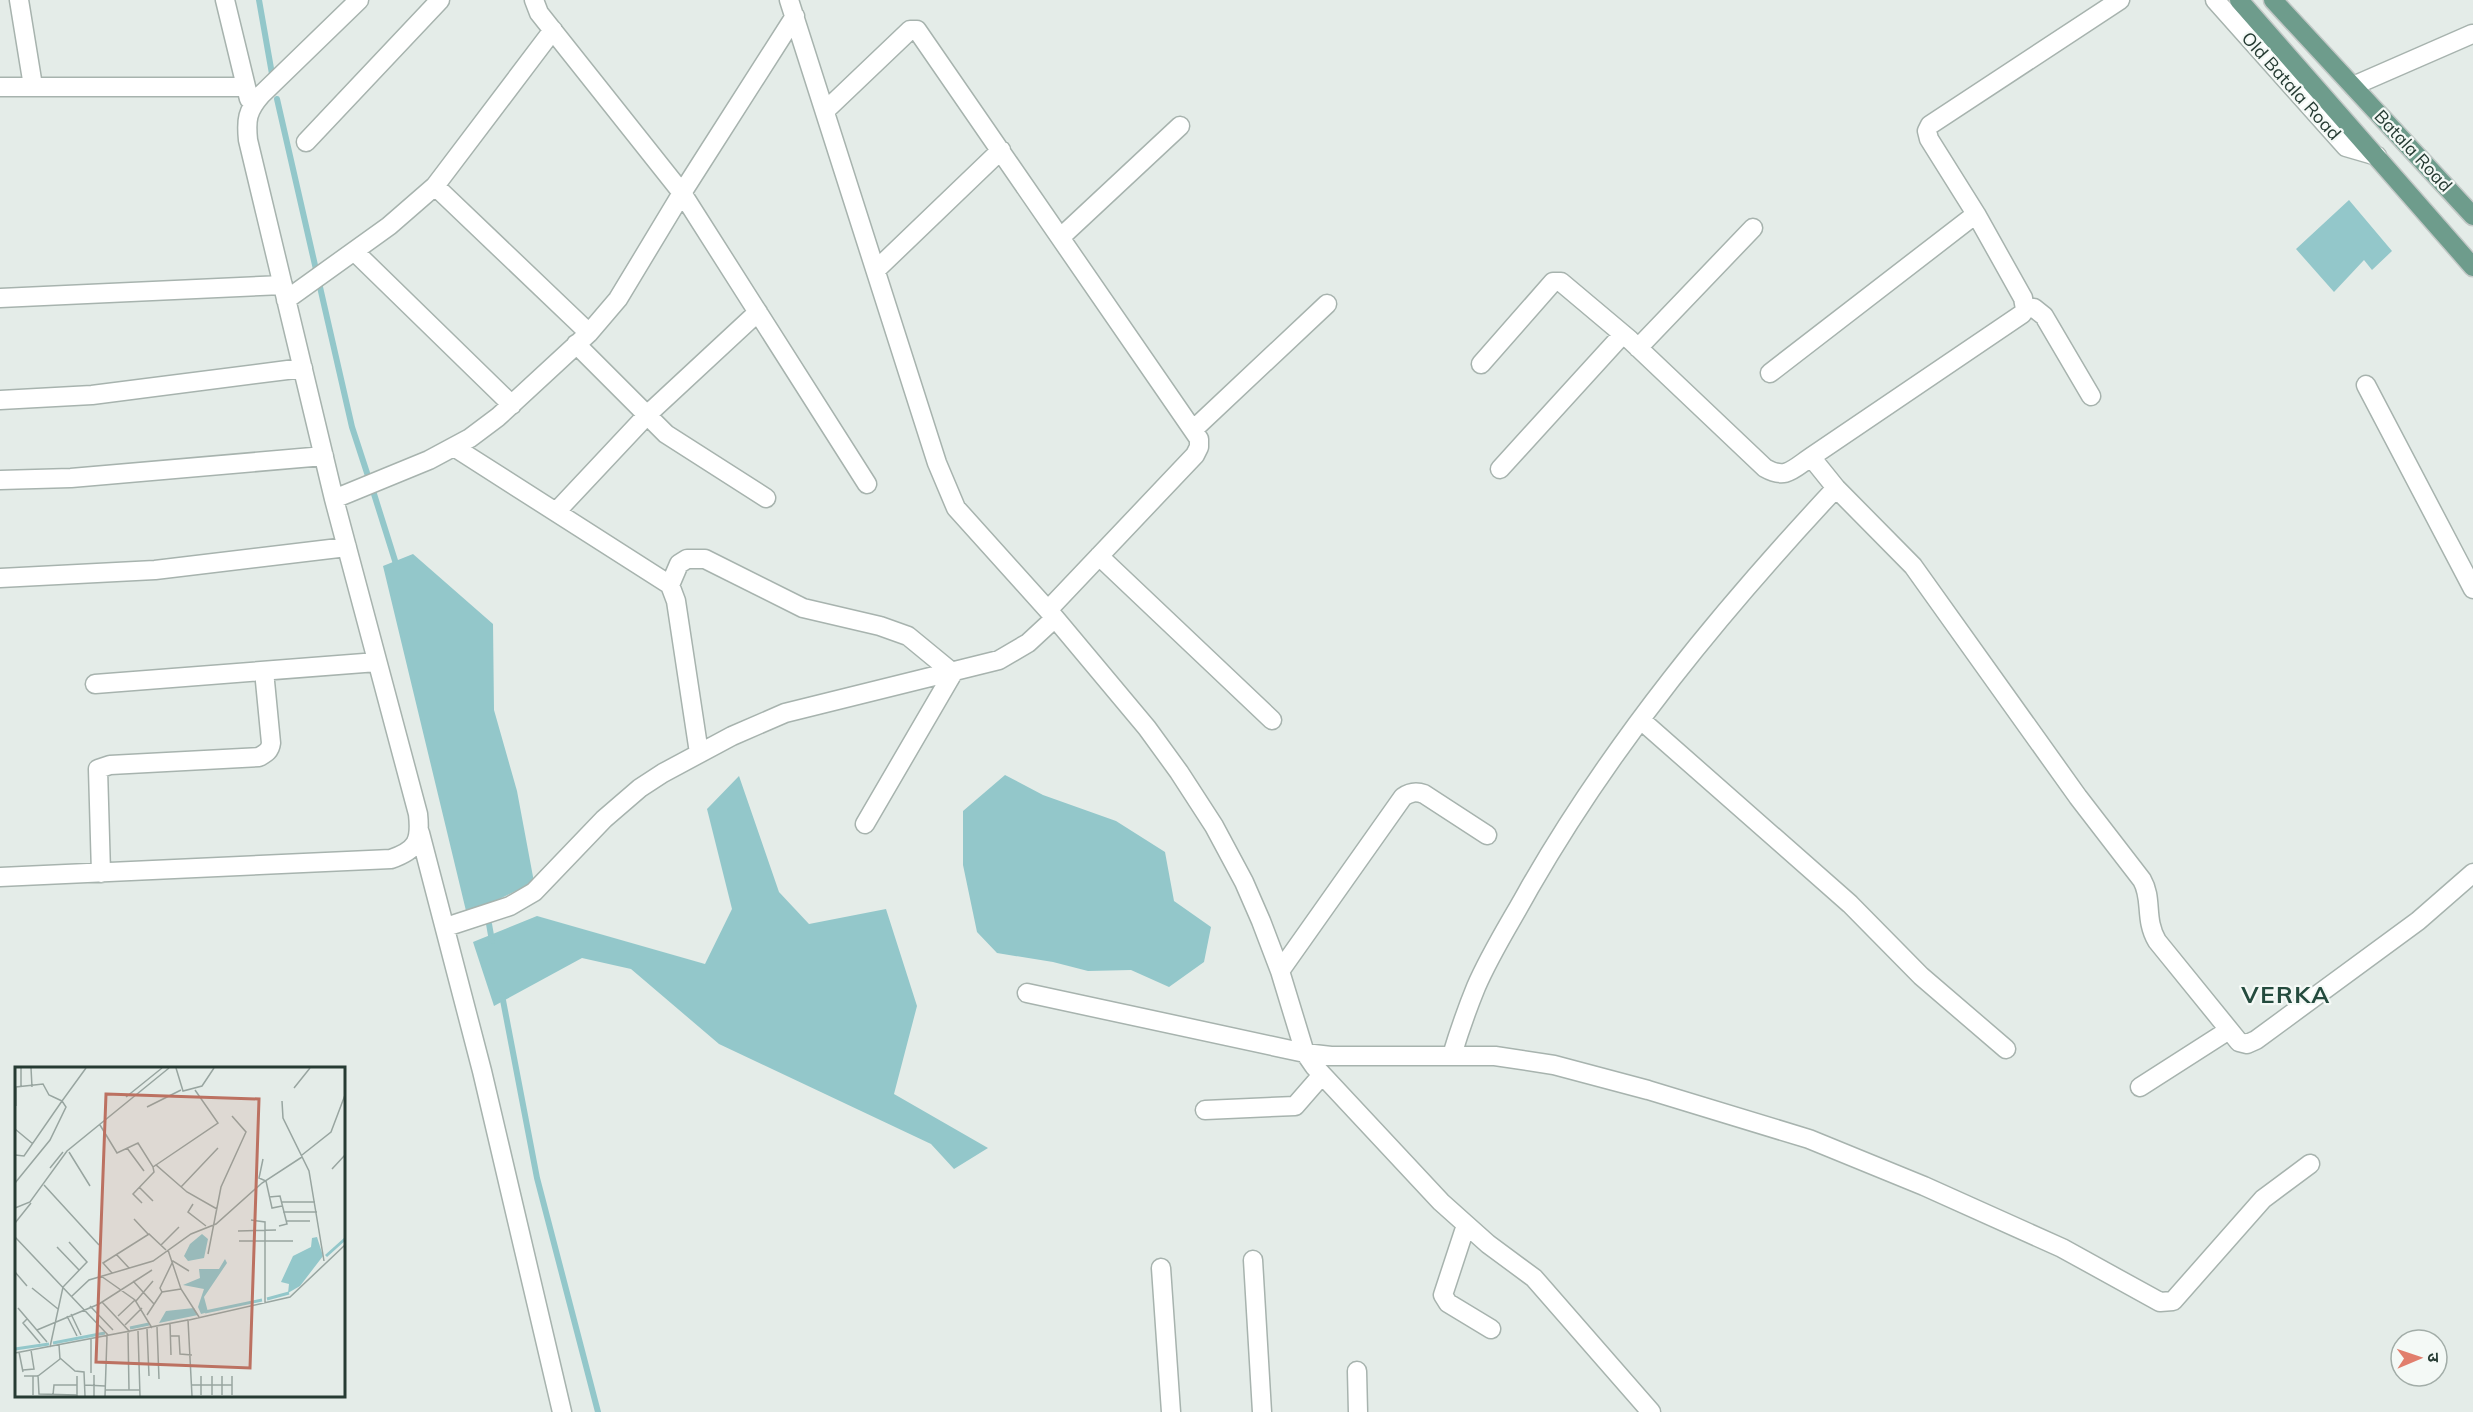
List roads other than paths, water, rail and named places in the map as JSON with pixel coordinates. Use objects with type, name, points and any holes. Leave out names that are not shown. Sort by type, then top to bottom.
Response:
[{"type":"main road","name":"Batala Road","points":[[2239,0],[2473,267]]},
{"type":"main road","name":"Batala Road","points":[[2275,2],[2473,216]]},
{"type":"street","points":[[19,0],[33,86]]},
{"type":"street","points":[[225,0],[251,106],[247,122],[248,140],[334,499],[446,927],[562,1412]]},
{"type":"street","points":[[251,106],[359,0]]},
{"type":"street","points":[[306,142],[440,0]]},
{"type":"street","points":[[534,0],[539,13],[682,193],[867,484]]},
{"type":"street","points":[[1481,364],[1556,281],[1561,282],[1623,334],[1765,468],[1780,475],[1811,457],[2022,314],[2025,309],[2023,298],[1976,214],[1929,139],[1927,131],[1930,125],[2120,0]]},
{"type":"street","name":"Old Batala Road","points":[[2215,0],[2346,147],[2377,156]]},
{"type":"street","points":[[792,8],[945,486],[956,507],[1051,614],[1147,728],[1179,772],[1231,856],[1261,921],[1280,971],[1305,1053],[1322,1076],[1466,1226],[1534,1278],[1651,1412]]},
{"type":"street","points":[[334,499],[420,464],[486,427],[583,339],[618,299],[792,8]]},
{"type":"street","points":[[0,298],[285,293],[356,252],[435,186],[553,30]]},
{"type":"street","points":[[446,927],[510,906],[534,892],[604,819],[640,788],[699,753],[785,713],[985,665],[1014,653],[1028,643],[1099,556],[1195,455],[1199,447],[1199,439],[1194,429],[917,30],[909,30],[825,111]]},
{"type":"street","points":[[2353,86],[2472,34]]},
{"type":"street","points":[[0,87],[246,87]]},
{"type":"street","points":[[1061,237],[1180,126]]},
{"type":"street","points":[[876,270],[1001,150]]},
{"type":"street","points":[[435,186],[583,339],[647,415],[666,434],[766,498]]},
{"type":"street","points":[[1770,373],[1976,214]]},
{"type":"street","points":[[1638,348],[1753,228]]},
{"type":"street","points":[[356,252],[512,405]]},
{"type":"street","points":[[1194,429],[1327,304]]},
{"type":"street","points":[[2025,309],[2034,308],[2044,316],[2091,396]]},
{"type":"street","points":[[556,512],[647,415],[758,312]]},
{"type":"street","points":[[1500,469],[1623,334]]},
{"type":"street","points":[[0,400],[92,395],[303,368]]},
{"type":"street","points":[[2366,384],[2473,589]]},
{"type":"street","points":[[454,447],[670,585],[676,601],[699,753]]},
{"type":"street","points":[[0,480],[71,478],[324,456]]},
{"type":"street","points":[[1811,457],[1836,488],[1913,566],[2078,797],[2142,880],[2147,893],[2149,924],[2157,941],[2239,1042],[2247,1044],[2256,1040],[2418,921],[2473,873]]},
{"type":"street","points":[[1452,1055],[1476,987],[1491,956],[1553,847],[1598,777],[1685,660],[1728,607],[1836,488]]},
{"type":"street","points":[[0,578],[155,570],[347,547]]},
{"type":"street","points":[[1099,556],[1272,720]]},
{"type":"street","points":[[670,585],[679,564],[687,559],[705,559],[803,608],[880,626],[908,636],[952,673]]},
{"type":"street","points":[[95,684],[377,662]]},
{"type":"street","points":[[101,873],[98,769],[110,765],[259,757],[266,753],[270,750],[271,743],[264,671]]},
{"type":"street","points":[[864,824],[952,673]]},
{"type":"street","points":[[1641,720],[1850,904],[1921,976],[2006,1049]]},
{"type":"street","points":[[1280,971],[1403,797],[1409,793],[1424,794],[1487,835]]},
{"type":"street","points":[[0,877],[391,859],[406,854],[414,847],[420,833]]},
{"type":"street","points":[[1027,993],[1305,1053],[1331,1056],[1495,1056],[1554,1065],[1648,1090],[1809,1139],[1960,1202],[2062,1248],[2160,1302],[2174,1301],[2263,1199],[2310,1164]]},
{"type":"street","points":[[2140,1087],[2229,1030]]},
{"type":"street","points":[[1205,1110],[1289,1107],[1300,1102],[1322,1076]]},
{"type":"street","points":[[1466,1226],[1443,1295],[1448,1303],[1491,1329]]},
{"type":"street","points":[[1253,1260],[1262,1412]]},
{"type":"street","points":[[1161,1268],[1171,1412]]},
{"type":"street","points":[[1357,1371],[1358,1412]]},
{"type":"water","points":[[2349,200],[2392,251],[2372,270],[2364,260],[2334,292],[2296,249]]},
{"type":"water","points":[[413,554],[493,624],[494,710],[517,791],[534,882],[467,915],[383,566]]},
{"type":"water","points":[[1005,775],[1043,795],[1116,821],[1165,852],[1174,901],[1211,927],[1204,962],[1169,987],[1131,970],[1088,971],[1053,962],[997,953],[977,932],[963,865],[963,811]]},
{"type":"water","points":[[739,776],[779,892],[809,924],[886,909],[917,1006],[894,1094],[988,1148],[954,1169],[931,1144],[719,1044],[631,969],[582,958],[494,1006],[473,942],[537,916],[705,964],[732,909],[707,809]]},
{"type":"waterway","points":[[259,0],[272,74]]},
{"type":"waterway","points":[[277,99],[352,427],[368,476]]},
{"type":"waterway","points":[[374,494],[397,567]]},
{"type":"waterway","points":[[489,924],[492,941]]},
{"type":"waterway","points":[[502,995],[537,1178],[598,1412]]},
{"type":"district","name":"VERKA","points":[[2286,995]]}]
